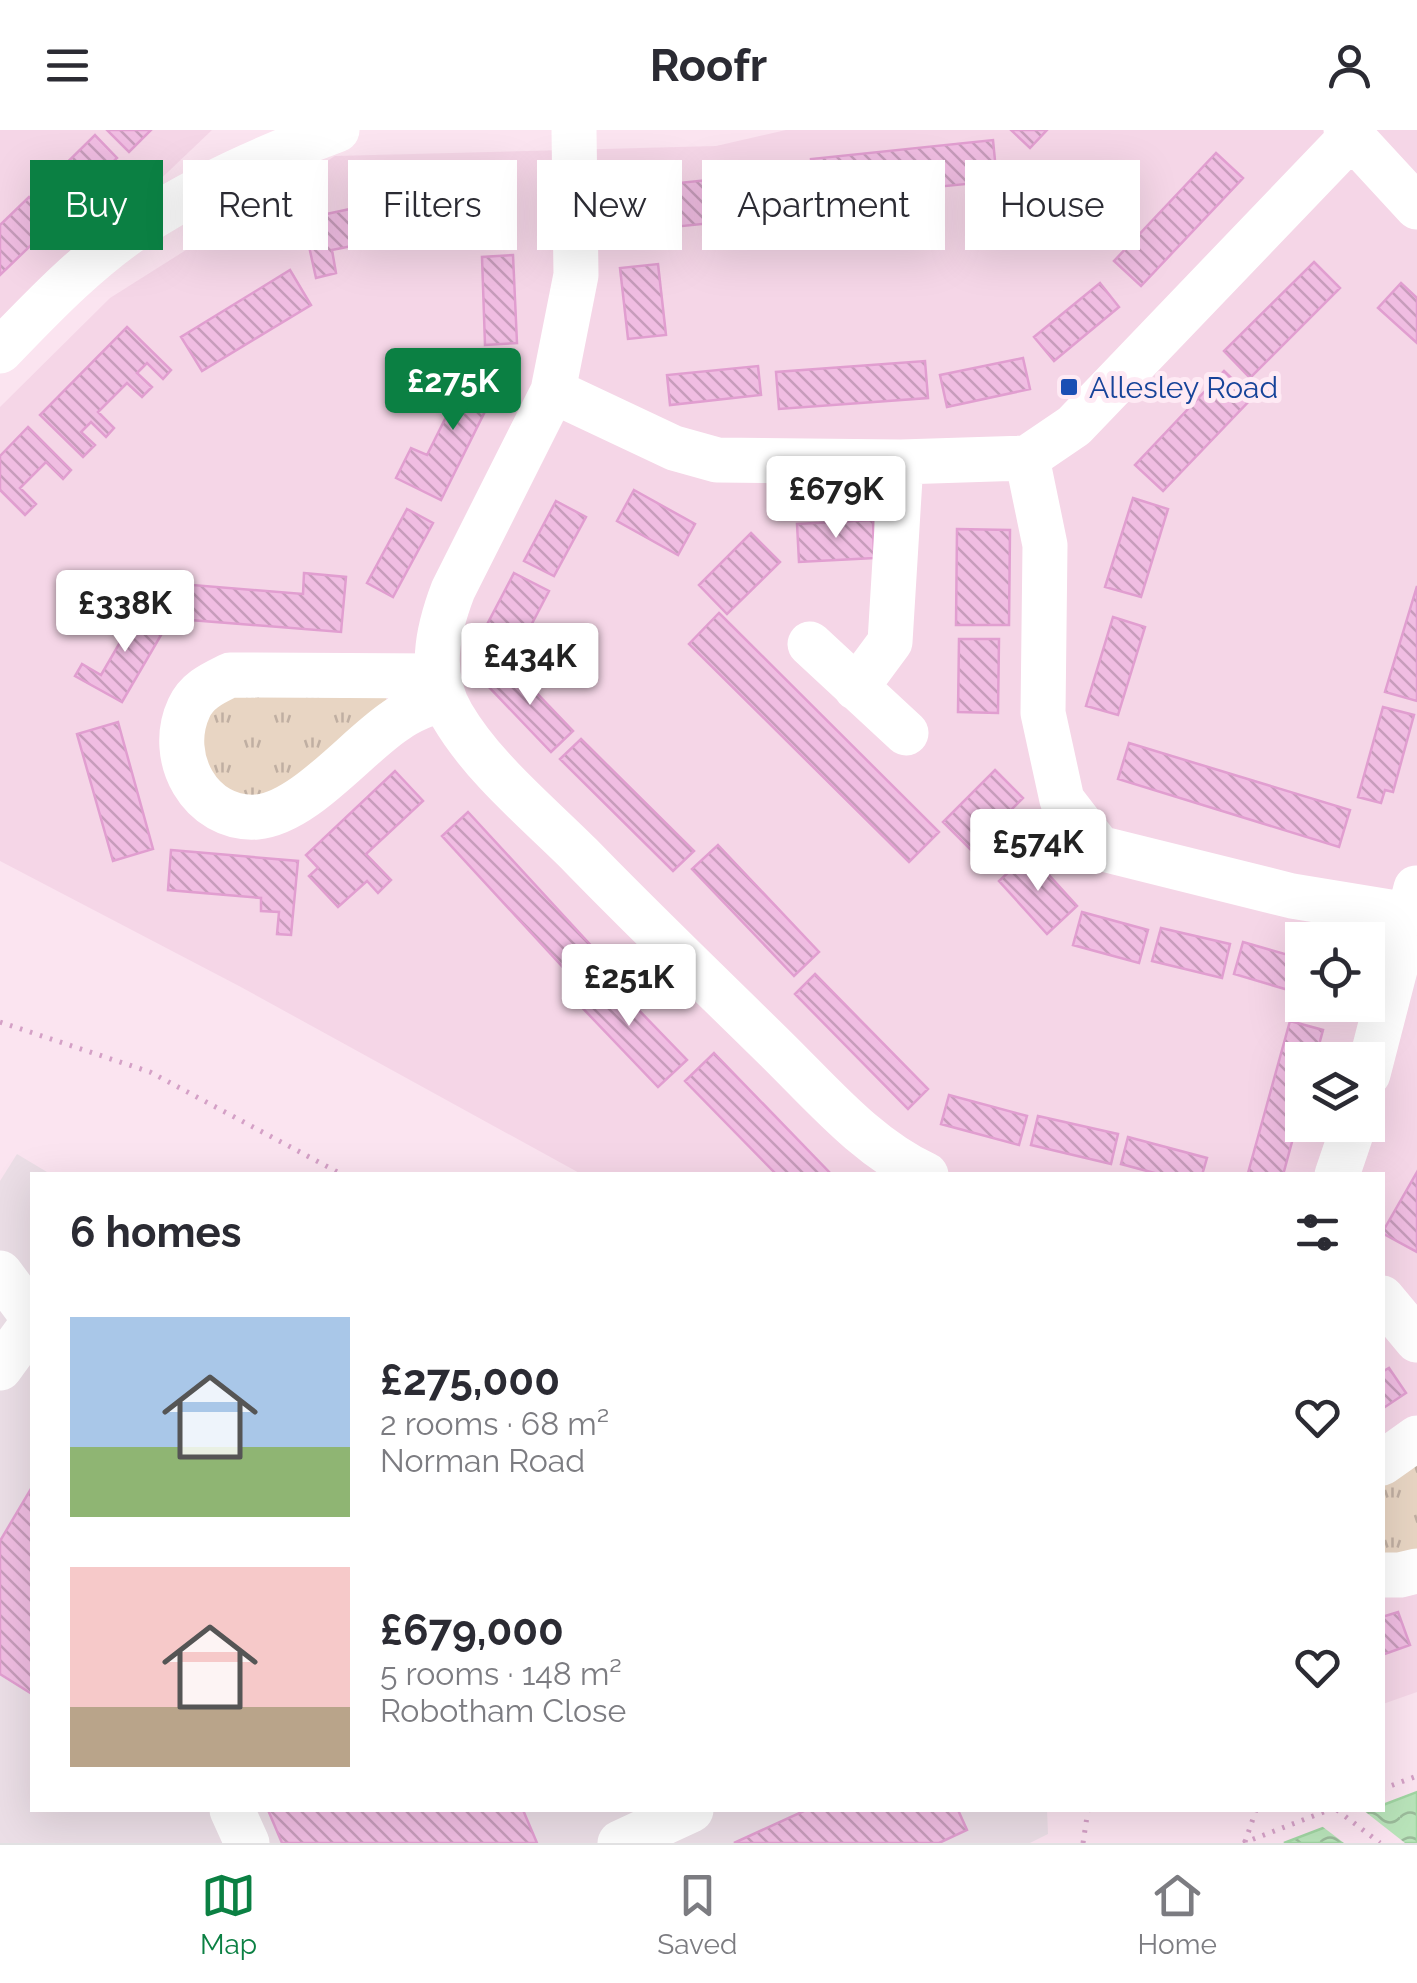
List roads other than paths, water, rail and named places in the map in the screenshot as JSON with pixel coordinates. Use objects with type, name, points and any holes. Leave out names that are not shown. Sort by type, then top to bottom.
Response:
[{"type":"street","points":[[0,352],[60,289],[148,219],[265,157],[337,130]]},
{"type":"street","points":[[574,130],[576,275],[553,391],[453,590],[437,637],[441,687],[452,715],[491,764],[635,911],[870,1141],[921,1172]]},
{"type":"street","points":[[553,391],[674,448],[717,460],[901,462],[1027,458],[1074,426],[1349,133],[1417,207]]},
{"type":"street","points":[[1027,458],[1045,545],[1044,713],[1062,800],[1099,848],[1292,896],[1413,901],[1376,1042]]},
{"type":"street","points":[[856,688],[890,642],[901,462]]},
{"type":"street","points":[[810,644],[906,733]]},
{"type":"street","points":[[230,675],[441,687],[280,811],[258,817],[222,811],[194,789],[182,748],[190,706],[205,687],[230,675]]},
{"type":"street","points":[[1338,1172],[1348,1142]]},
{"type":"street","points":[[0,1274],[30,1317]]},
{"type":"street","points":[[1385,1302],[1417,1340]]},
{"type":"street","points":[[0,1368],[30,1323]]},
{"type":"street","points":[[1385,1461],[1417,1438]]},
{"type":"street","points":[[1385,1574],[1417,1570]]},
{"type":"street","points":[[233,1812],[248,1843]]},
{"type":"street","points":[[601,1812],[618,1843],[687,1812]]},
{"type":"water","points":[[1417,1792],[1417,1843],[1284,1843],[1365,1812],[1385,1812],[1385,1804]]},
{"type":"place","name":"Allesley Road","points":[[1069,387]]}]
